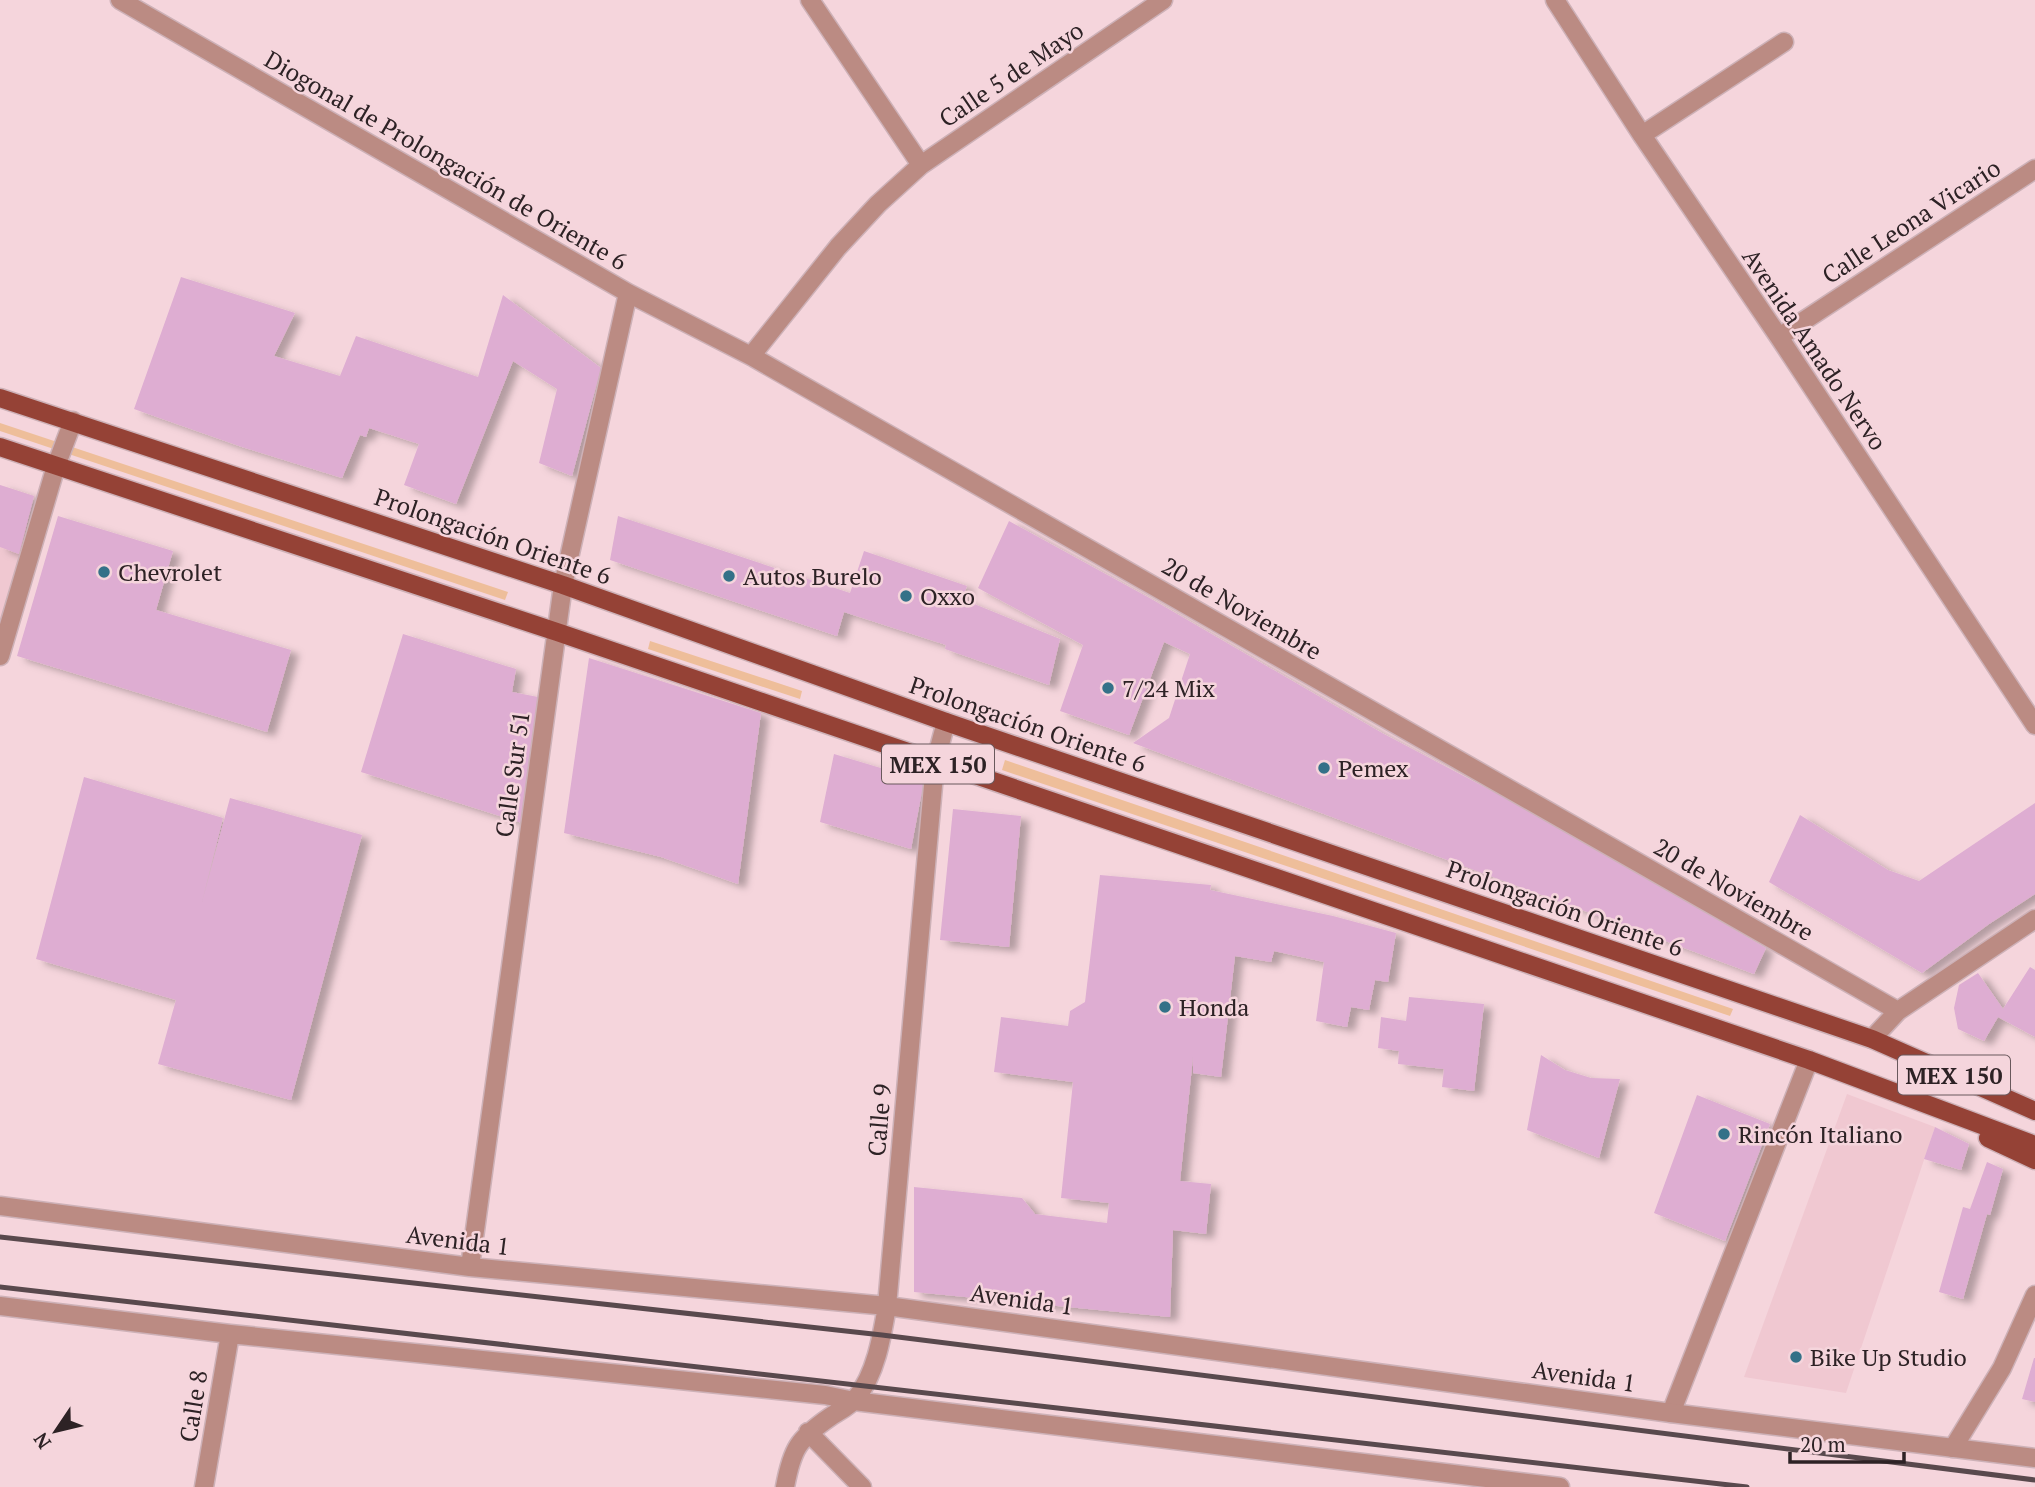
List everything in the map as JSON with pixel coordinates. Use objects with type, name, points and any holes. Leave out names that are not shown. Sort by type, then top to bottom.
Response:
[{"type":"main road","name":"Prolongación Oriente 6","points":[[0,398],[563,585],[946,722],[1872,1039],[2035,1111]]},
{"type":"main road","name":"MEX 150","points":[[0,447],[556,632],[1809,1060],[2035,1145]]},
{"type":"main road","name":"MEX 150","points":[[1872,1039],[2035,1102]]},
{"type":"main road","name":"MEX 150","points":[[1874,1084],[2035,1160]]},
{"type":"street","name":"Diogonal de Prolongación de Oriente 6","points":[[120,0],[628,293],[751,356]]},
{"type":"street","points":[[751,356],[838,247],[878,204],[921,165],[810,0]]},
{"type":"street","name":"Calle 5 de Mayo","points":[[921,165],[1163,0]]},
{"type":"street","name":"Avenida Amado Nervo","points":[[1555,0],[2035,725]]},
{"type":"street","points":[[1642,135],[1784,42]]},
{"type":"street","name":"Calle Leona Vicario","points":[[1779,337],[2035,169]]},
{"type":"street","name":"Calle Sur 51","points":[[470,1267],[563,585],[628,293]]},
{"type":"street","name":"20 de Noviembre","points":[[751,356],[1898,1011]]},
{"type":"street","points":[[0,656],[57,466],[74,421]]},
{"type":"street","name":"Calle 9","points":[[785,1487],[790,1458],[808,1432],[854,1401],[866,1385],[882,1335],[887,1306],[935,763],[946,722]]},
{"type":"street","points":[[1872,1039],[1898,1011],[2035,919]]},
{"type":"street","points":[[1671,1413],[1809,1060]]},
{"type":"street","name":"Avenida 1","points":[[0,1206],[470,1267],[887,1306],[1671,1413],[2035,1458]]},
{"type":"street","points":[[1953,1448],[2001,1368],[2035,1295]]},
{"type":"street","points":[[0,1306],[230,1334],[825,1395],[854,1401],[1554,1487]]},
{"type":"street","name":"Calle 8","points":[[204,1487],[230,1334]]},
{"type":"street","points":[[808,1432],[862,1487]]},
{"type":"shaded area","points":[[0,423],[508,592],[505,600],[0,431]]},
{"type":"shaded area","points":[[0,485],[34,496],[0,640]]},
{"type":"shaded area","points":[[650,641],[802,691],[800,699],[648,649]]},
{"type":"shaded area","points":[[1005,760],[1733,1009],[1730,1016],[1002,770]]},
{"type":"shaded area","points":[[1847,1094],[1935,1127],[1846,1393],[1744,1377]]},
{"type":"building","points":[[181,277],[295,313],[274,356],[340,376],[356,336],[478,377],[503,295],[601,368],[572,476],[539,463],[557,389],[513,361],[456,504],[404,485],[419,444],[369,428],[366,437],[360,435],[342,478],[134,409]]},
{"type":"building","points":[[0,485],[34,496],[19,554],[0,547]]},
{"type":"building","points":[[58,516],[173,551],[156,610],[291,650],[267,732],[17,656]]},
{"type":"building","points":[[618,516],[850,593],[864,551],[967,586],[962,599],[1060,639],[1049,685],[945,649],[946,645],[844,612],[837,636],[610,560]]},
{"type":"building","name":"Pemex","points":[[1009,521],[1153,600],[1382,733],[1547,820],[1766,948],[1754,974],[1133,743],[1169,718],[1190,654],[1164,642],[1129,735],[1060,711],[1083,645],[978,588]]},
{"type":"building","points":[[403,634],[516,669],[512,692],[538,697],[522,823],[361,772]]},
{"type":"building","points":[[589,658],[761,713],[738,884],[661,857],[564,833]]},
{"type":"building","points":[[834,754],[924,781],[911,849],[820,822]]},
{"type":"building","points":[[84,777],[223,818],[202,902],[230,798],[362,835],[291,1100],[158,1064],[176,1000],[36,959]]},
{"type":"building","points":[[2035,803],[2035,894],[1922,973],[1769,882],[1800,815],[1888,870],[1919,881]]},
{"type":"building","points":[[953,809],[1021,816],[1009,947],[940,940]]},
{"type":"building","points":[[1100,875],[1211,885],[1210,890],[1333,916],[1396,933],[1388,982],[1375,980],[1369,1010],[1351,1007],[1347,1027],[1316,1021],[1324,962],[1274,951],[1271,962],[1235,956],[1221,1077],[1193,1073],[1193,1057],[1180,1181],[1211,1184],[1206,1234],[1173,1230],[1170,1317],[914,1292],[914,1187],[1022,1198],[1035,1214],[1107,1223],[1109,1203],[1061,1198],[1073,1082],[994,1072],[1001,1017],[1068,1026],[1070,1011],[1085,1002]]},
{"type":"building","points":[[2030,967],[2035,970],[2035,1037],[1998,1017],[1984,1041],[1958,1029],[1954,1008],[1959,985],[1978,973],[2003,1009]]},
{"type":"building","points":[[1409,997],[1484,1004],[1474,1091],[1442,1087],[1444,1069],[1398,1064],[1399,1051],[1378,1048],[1381,1017],[1406,1021]]},
{"type":"building","points":[[1541,1055],[1565,1070],[1591,1078],[1620,1079],[1599,1158],[1527,1130]]},
{"type":"building","points":[[1697,1095],[1770,1124],[1725,1241],[1654,1213]]},
{"type":"building","points":[[1935,1127],[1969,1144],[1961,1170],[1924,1159]]},
{"type":"building","points":[[1987,1162],[2003,1169],[1963,1299],[1939,1292],[1963,1207],[1970,1209]]},
{"type":"building","points":[[2035,1358],[2035,1402],[2022,1399]]},
{"type":"railway","points":[[0,1237],[882,1335],[2035,1480]]},
{"type":"railway","points":[[0,1287],[1747,1487]]},
{"type":"place","name":"Chevrolet","points":[[104,572]]},
{"type":"place","name":"Autos Burelo","points":[[729,576]]},
{"type":"place","name":"Oxxo","points":[[906,596]]},
{"type":"place","name":"7/24 Mix","points":[[1108,688]]},
{"type":"place","name":"Pemex","points":[[1324,768]]},
{"type":"place","name":"Honda","points":[[1165,1007]]},
{"type":"place","name":"Rincón Italiano","points":[[1724,1134]]},
{"type":"place","name":"Bike Up Studio","points":[[1796,1357]]}]
